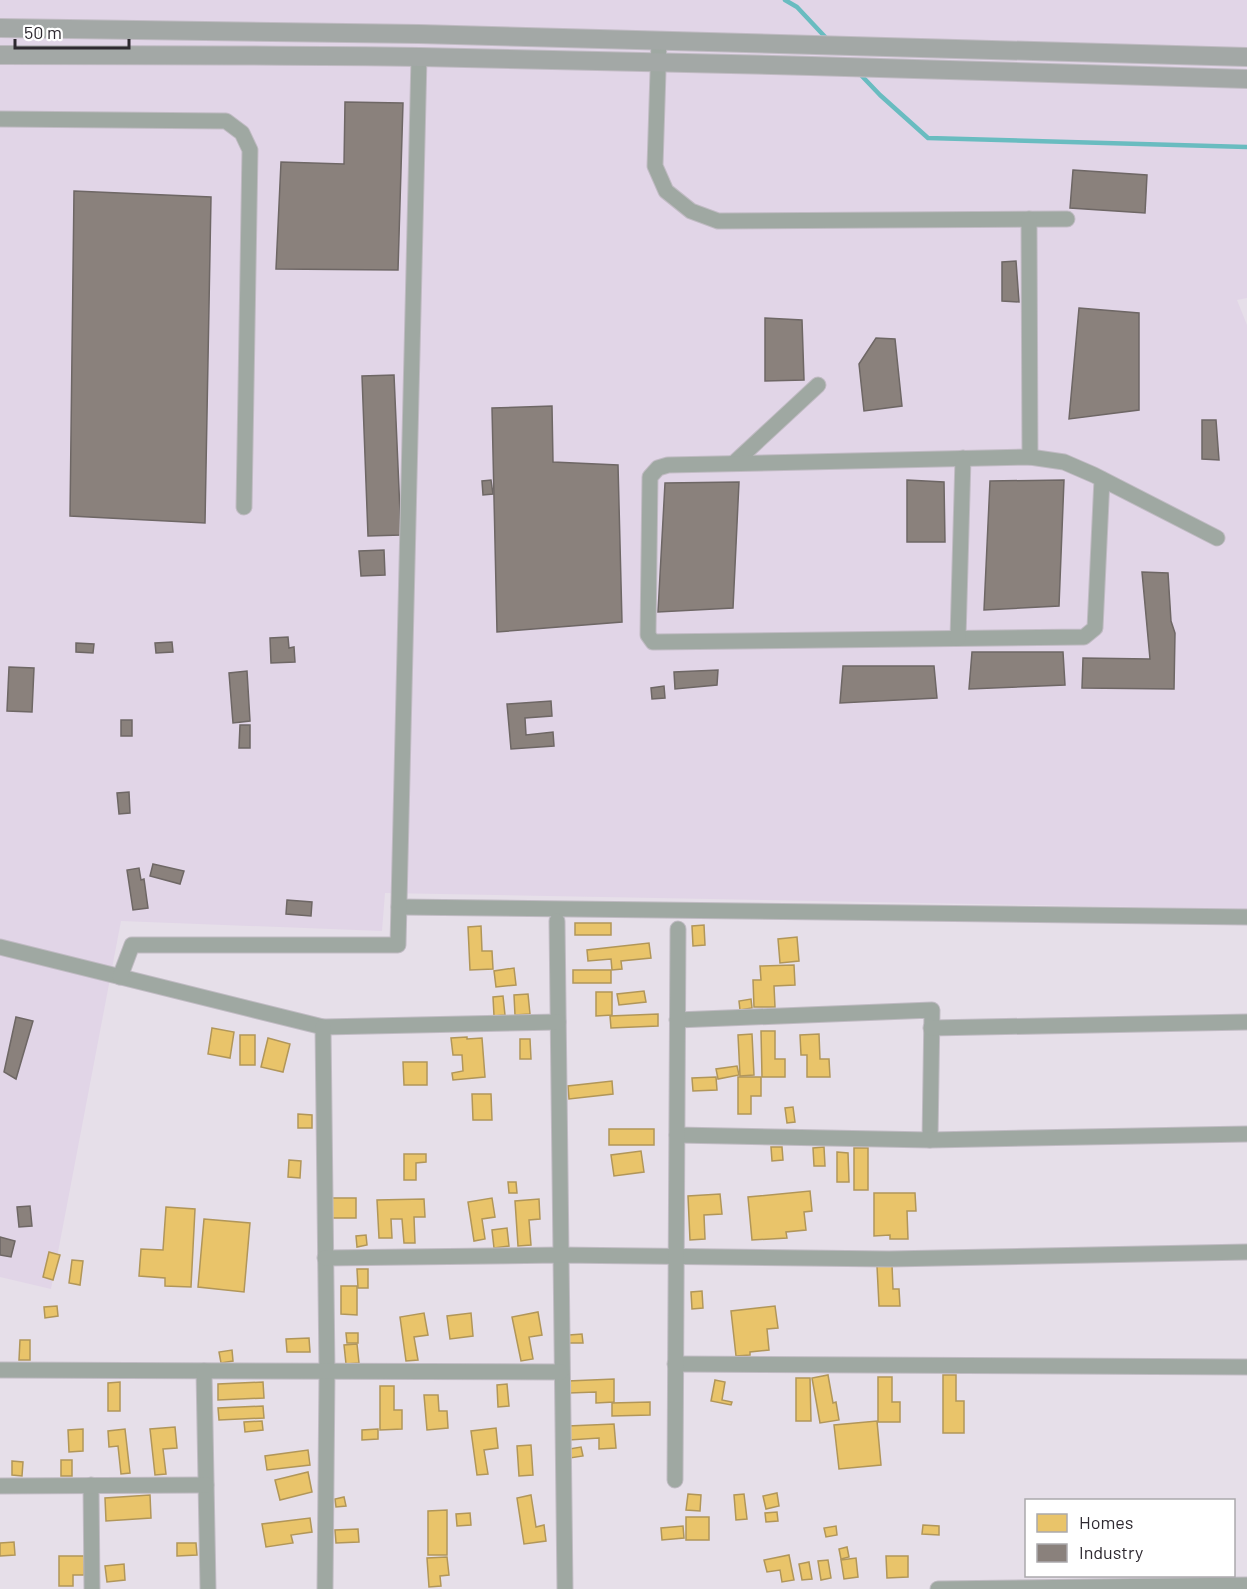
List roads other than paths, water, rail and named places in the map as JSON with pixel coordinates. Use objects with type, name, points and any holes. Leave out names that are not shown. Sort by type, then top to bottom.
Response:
[{"type":"main road","points":[[0,28],[419,34],[1247,57]]},
{"type":"main road","points":[[0,55],[419,57],[892,67],[1247,79]]},
{"type":"street","points":[[659,40],[655,166],[666,191],[691,211],[718,220],[1067,219]]},
{"type":"street","points":[[120,977],[132,945],[398,945],[419,57]]},
{"type":"street","points":[[0,119],[226,121],[242,133],[250,150],[244,507]]},
{"type":"street","points":[[1029,219],[1030,457]]},
{"type":"street","points":[[735,463],[818,386]]},
{"type":"street","points":[[1102,479],[1095,628],[1084,637],[653,642],[648,635],[650,477],[658,468],[668,465],[1030,457],[1064,462],[1102,479],[1217,538]]},
{"type":"street","points":[[958,638],[963,458]]},
{"type":"street","points":[[399,907],[1247,917]]},
{"type":"street","points":[[556,921],[565,1589]]},
{"type":"street","points":[[675,1480],[678,929]]},
{"type":"street","points":[[0,947],[323,1028],[558,1022]]},
{"type":"street","points":[[677,1020],[932,1010],[930,1140]]},
{"type":"street","points":[[931,1028],[1247,1022]]},
{"type":"street","points":[[323,1028],[327,1372],[325,1589]]},
{"type":"street","points":[[677,1135],[930,1140],[1247,1134]]},
{"type":"street","points":[[325,1258],[560,1255],[889,1259],[1247,1252]]},
{"type":"street","points":[[675,1364],[1247,1367]]},
{"type":"street","points":[[0,1370],[561,1372]]},
{"type":"street","points":[[204,1371],[208,1589]]},
{"type":"street","points":[[91,1485],[92,1589]]},
{"type":"street","points":[[0,1486],[206,1485]]},
{"type":"street","points":[[938,1589],[1247,1585]]},
{"type":"waterway","points":[[785,0],[797,7],[828,40]]},
{"type":"waterway","points":[[859,73],[928,138],[1247,147]]}]
